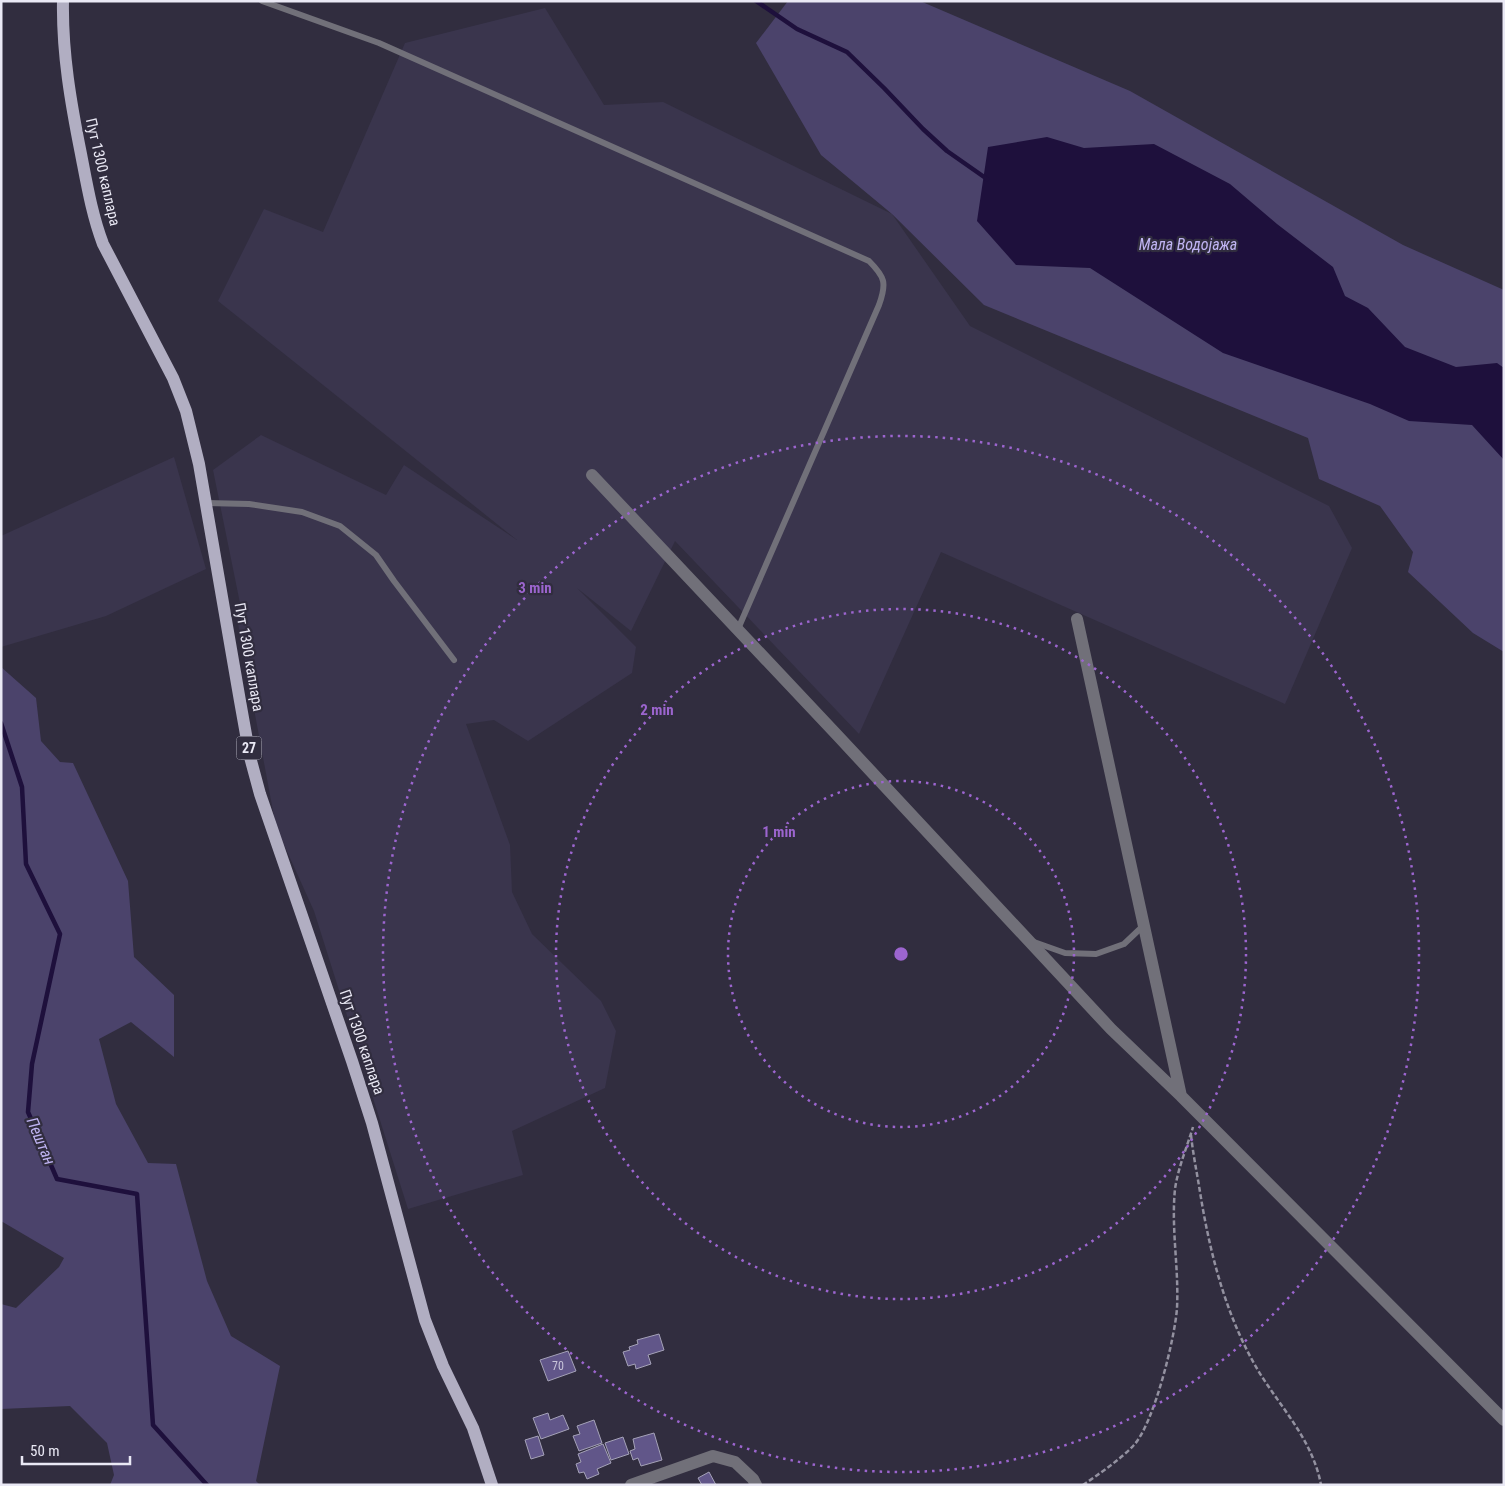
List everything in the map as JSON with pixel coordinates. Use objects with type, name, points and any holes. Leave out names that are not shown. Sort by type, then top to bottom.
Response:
[{"type":"main road","name":"Пут 1300 каплара","points":[[63,1],[68,79],[75,124],[96,226],[173,378],[186,412],[195,445],[206,503],[250,757],[260,794],[363,1097],[426,1320],[443,1366],[473,1428],[492,1485]]},
{"type":"street","points":[[592,475],[1111,1029],[1504,1420]]},
{"type":"street","points":[[1078,620],[1180,1096]]},
{"type":"street","points":[[631,1485],[713,1456],[735,1462],[753,1479],[756,1485]]},
{"type":"lane","points":[[262,1],[379,43],[870,260],[884,278],[884,290],[879,305],[738,629]]},
{"type":"lane","points":[[206,503],[250,504],[302,512],[340,526],[376,555],[454,660]]},
{"type":"lane","points":[[1027,940],[1065,953],[1096,954],[1124,944],[1144,925]]},
{"type":"path","points":[[1083,1485],[1135,1444],[1154,1410],[1177,1308],[1175,1189],[1197,1114]]},
{"type":"path","points":[[1191,1133],[1206,1226],[1224,1297],[1240,1335],[1260,1372],[1309,1447],[1318,1467],[1321,1485]]},
{"type":"shaded area","points":[[788,1],[920,1],[1130,91],[1403,245],[1504,290],[1504,652],[1473,633],[1408,572],[1413,552],[1380,506],[1319,479],[1308,438],[984,305],[892,214],[821,155],[756,43]]},
{"type":"shaded area","points":[[545,8],[604,105],[663,102],[892,214],[970,326],[1329,506],[1352,548],[1285,704],[941,552],[859,734],[675,541],[631,631],[577,588],[636,647],[632,673],[528,741],[494,720],[466,724],[510,845],[512,892],[532,934],[601,1001],[616,1031],[605,1088],[512,1131],[523,1175],[408,1209],[314,911],[276,827],[237,618],[246,619],[243,618],[213,470],[261,435],[386,495],[404,465],[517,540],[218,301],[264,209],[323,232],[405,43]]},
{"type":"shaded area","points":[[174,457],[206,569],[106,616],[1,647],[1,536]]},
{"type":"shaded area","points":[[1,667],[36,698],[41,741],[60,762],[73,763],[128,881],[134,957],[174,995],[174,1057],[131,1022],[99,1039],[116,1104],[148,1163],[176,1164],[207,1281],[231,1336],[280,1366],[256,1481],[260,1485],[110,1485],[114,1475],[107,1443],[70,1406],[1,1409],[1,1304],[16,1308],[59,1267],[64,1258],[1,1221]]},
{"type":"water","name":"Мала Водојажа","points":[[1047,137],[1084,148],[1154,144],[1230,184],[1277,224],[1333,267],[1345,296],[1368,308],[1405,347],[1456,367],[1497,363],[1504,368],[1504,460],[1472,425],[1409,421],[1370,404],[1223,353],[1090,268],[1016,265],[977,221],[988,147]]},
{"type":"building","points":[[659,1334],[664,1350],[648,1355],[651,1364],[636,1369],[635,1364],[628,1366],[623,1352],[630,1350],[629,1347],[638,1344],[637,1340]]},
{"type":"building","points":[[568,1351],[576,1371],[548,1381],[540,1360]]},
{"type":"building","points":[[548,1413],[550,1420],[563,1415],[569,1429],[541,1439],[533,1418]]},
{"type":"building","points":[[594,1420],[602,1443],[579,1451],[573,1436],[580,1434],[577,1426]]},
{"type":"building","points":[[654,1433],[662,1460],[641,1466],[638,1458],[633,1460],[630,1451],[635,1449],[633,1439]]},
{"type":"building","points":[[538,1436],[544,1455],[531,1459],[525,1440]]},
{"type":"building","points":[[623,1437],[629,1454],[611,1460],[605,1443]]},
{"type":"building","points":[[603,1444],[611,1463],[597,1469],[599,1474],[587,1479],[584,1472],[579,1473],[576,1464],[581,1462],[578,1454]]},
{"type":"building","points":[[709,1472],[716,1485],[702,1485],[698,1478]]},
{"type":"waterway","points":[[756,1],[797,29],[847,52],[947,151],[987,179]]},
{"type":"waterway","name":"Пештан","points":[[1,723],[22,787],[26,864],[60,934],[32,1064],[28,1112],[57,1179],[137,1194],[153,1425],[207,1485]]}]
